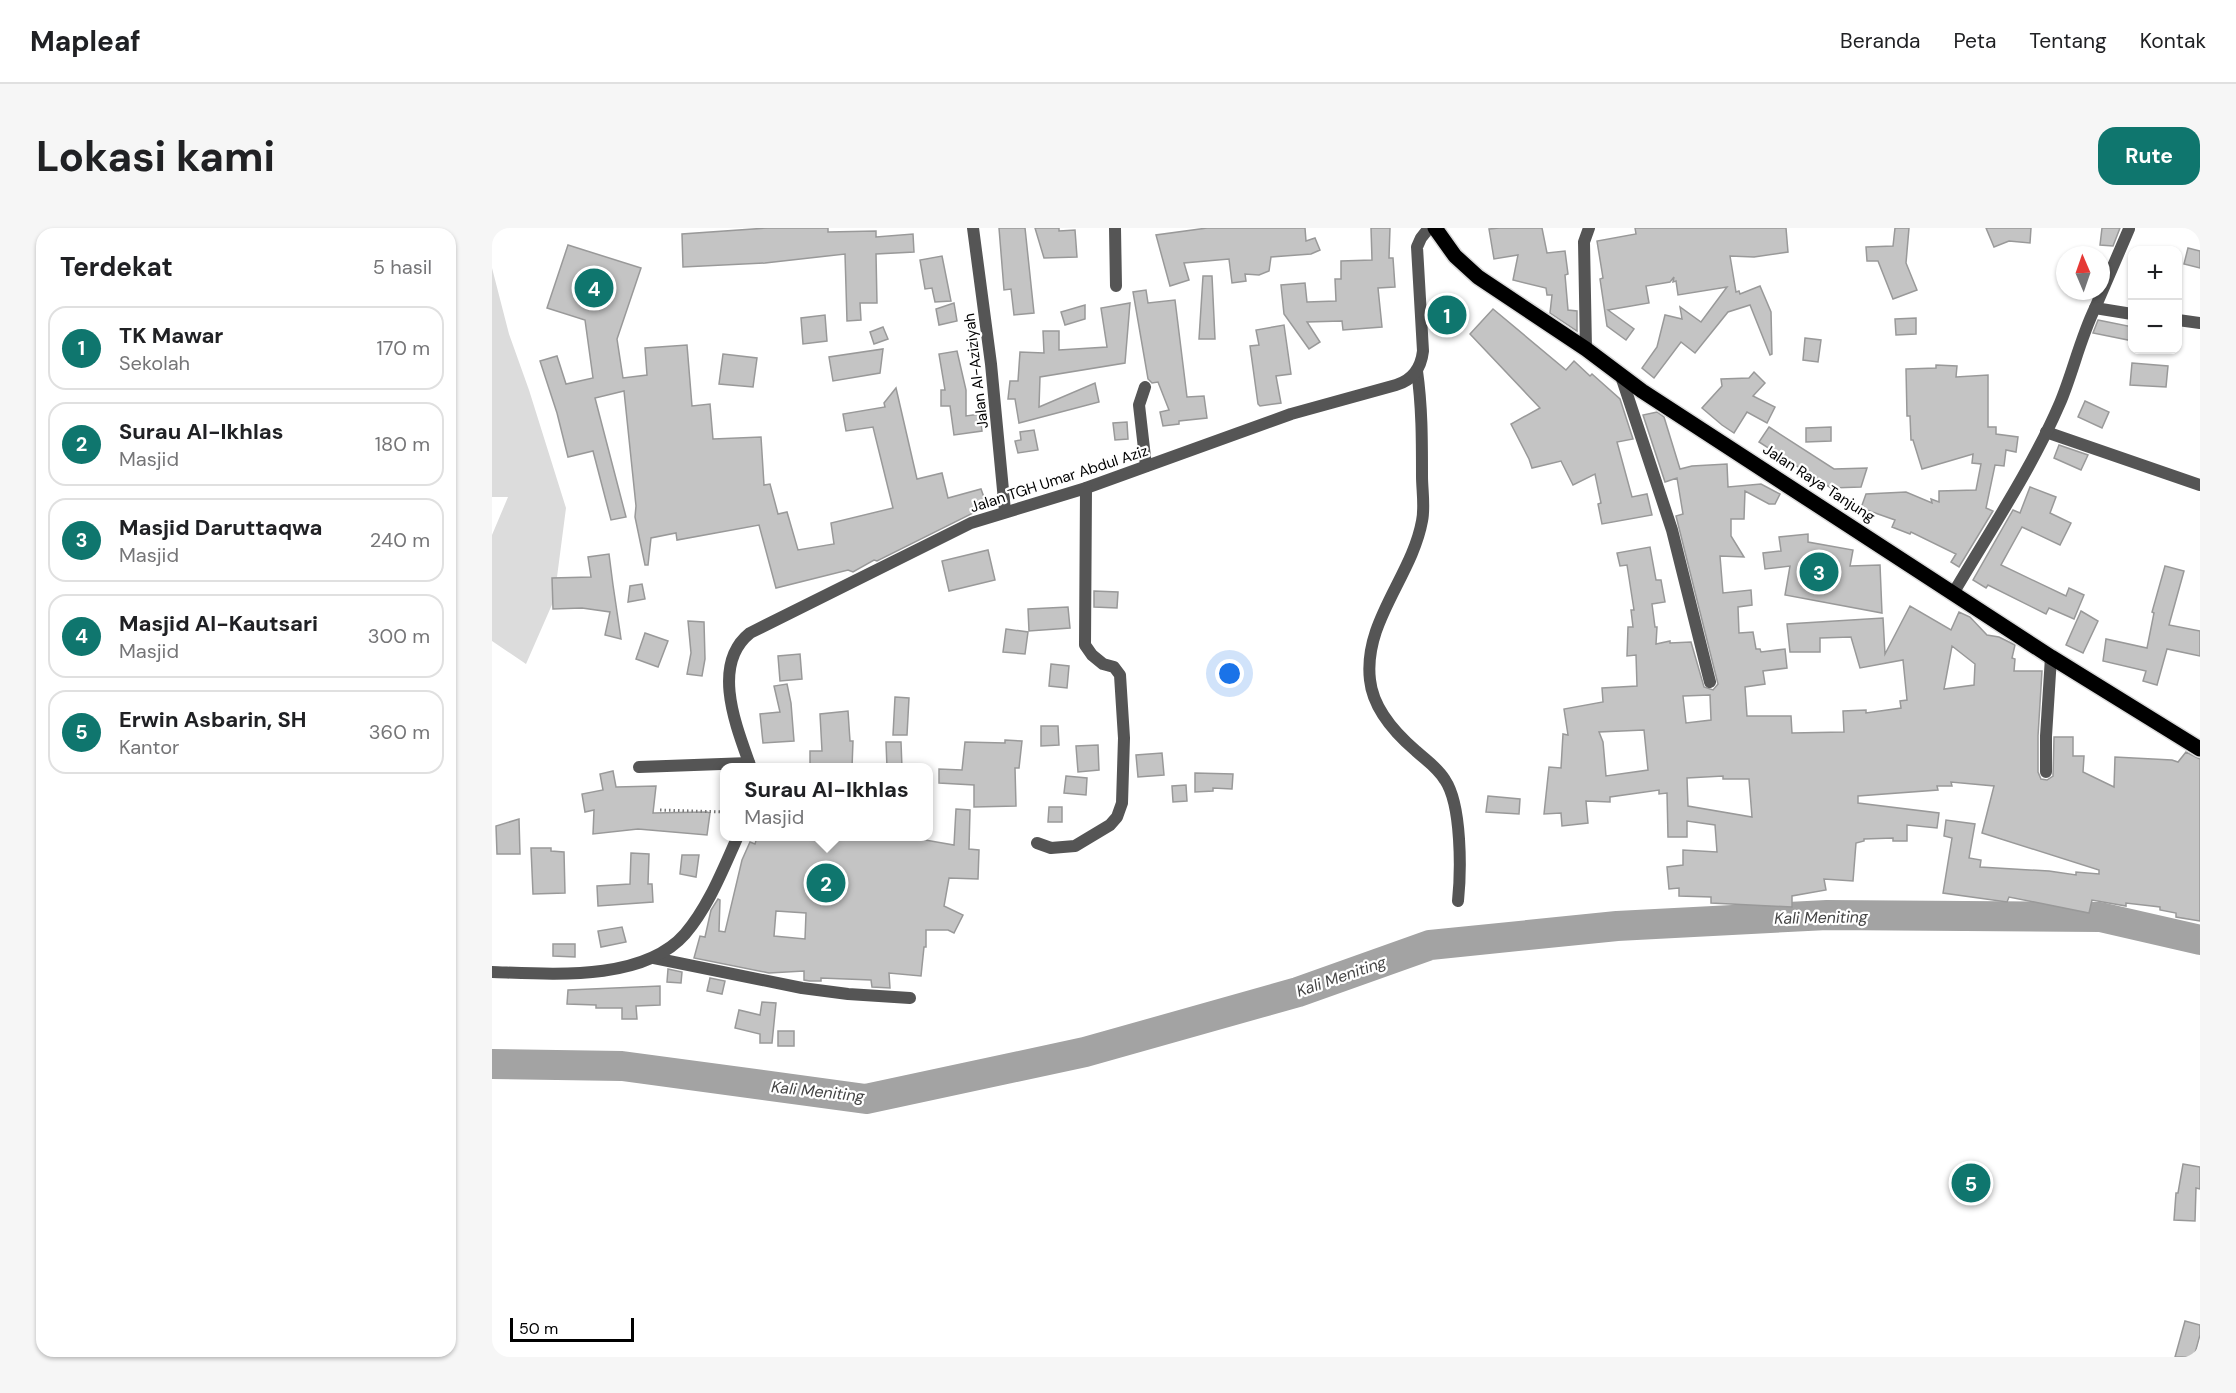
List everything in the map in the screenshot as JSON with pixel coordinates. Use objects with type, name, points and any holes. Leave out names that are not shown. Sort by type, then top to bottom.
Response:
[{"type":"main road","name":"Jalan Raya Tanjung","points":[[1435,228],[1455,256],[1478,277],[1586,349],[1621,376],[2051,657],[2200,749]]},
{"type":"street","name":"Jalan Al-Aziziyah","points":[[973,228],[991,364],[1005,511]]},
{"type":"street","points":[[1115,228],[1116,286]]},
{"type":"street","points":[[1429,228],[1419,241],[1417,251],[1422,351],[1417,371],[1422,415],[1422,521],[1415,543],[1371,645],[1370,681],[1378,708],[1396,731],[1434,765],[1447,783],[1459,841],[1458,901]]},
{"type":"street","points":[[1586,349],[1584,242],[1589,228]]},
{"type":"street","points":[[1954,592],[2061,402],[2086,328],[2129,229]]},
{"type":"street","points":[[2095,308],[2128,313]]},
{"type":"street","points":[[2182,321],[2200,323]]},
{"type":"street","name":"Jalan TGH Umar Abdul Aziz","points":[[749,763],[736,720],[729,676],[731,660],[744,639],[757,629],[971,523],[1086,488],[1291,414],[1401,384],[1417,371]]},
{"type":"street","points":[[1621,376],[1672,530],[1710,682]]},
{"type":"street","points":[[1145,387],[1140,405],[1146,466]]},
{"type":"street","points":[[2046,432],[2200,485]]},
{"type":"street","points":[[1037,843],[1051,848],[1075,846],[1110,825],[1117,817],[1123,798],[1124,720],[1120,675],[1114,667],[1103,664],[1092,655],[1085,645],[1086,488]]},
{"type":"street","points":[[2046,772],[2051,657]]},
{"type":"street","points":[[639,767],[720,766]]},
{"type":"street","points":[[492,972],[545,973],[615,970],[654,958],[675,944],[692,925],[736,841]]},
{"type":"street","points":[[654,958],[802,988],[910,998]]},
{"type":"path","points":[[660,810],[720,812]]},
{"type":"shaded area","points":[[492,268],[509,334],[566,508],[554,600],[526,664],[492,641],[492,535],[508,497],[492,497]]},
{"type":"building","points":[[767,228],[828,228],[828,232],[876,231],[876,237],[913,234],[914,252],[876,254],[877,303],[860,303],[861,320],[847,321],[845,254],[765,263],[683,267],[682,234]]},
{"type":"building","points":[[999,228],[1025,228],[1034,313],[1014,315],[1011,289],[1004,290]]},
{"type":"building","points":[[1035,228],[1075,230],[1077,257],[1044,258]]},
{"type":"building","points":[[1207,228],[1305,228],[1306,241],[1315,238],[1320,250],[1311,254],[1271,257],[1269,271],[1259,275],[1245,274],[1246,281],[1232,283],[1229,259],[1184,263],[1189,280],[1170,286],[1156,235]]},
{"type":"building","points":[[1371,228],[1390,228],[1389,258],[1393,258],[1395,287],[1378,288],[1382,327],[1343,330],[1342,321],[1307,322],[1320,342],[1309,349],[1284,314],[1281,285],[1305,283],[1307,302],[1336,301],[1335,279],[1341,279],[1341,261],[1372,260]]},
{"type":"building","points":[[1542,228],[1547,253],[1565,251],[1568,274],[1565,275],[1568,310],[1577,311],[1577,331],[1550,313],[1552,295],[1547,295],[1546,288],[1513,280],[1518,255],[1494,259],[1489,229]]},
{"type":"building","points":[[1635,228],[1786,228],[1788,252],[1754,257],[1730,256],[1736,292],[1739,291],[1740,294],[1760,286],[1771,312],[1772,354],[1770,355],[1750,305],[1728,312],[1695,353],[1681,342],[1654,378],[1642,368],[1657,347],[1665,315],[1682,319],[1680,307],[1701,322],[1727,287],[1678,295],[1676,281],[1673,282],[1674,277],[1670,282],[1646,286],[1649,303],[1608,310],[1634,329],[1626,340],[1607,326],[1597,241],[1636,234]]},
{"type":"building","points":[[1895,228],[1909,228],[1906,263],[1917,290],[1893,299],[1878,261],[1867,261],[1866,247],[1893,246]]},
{"type":"building","points":[[1986,228],[2031,228],[2030,243],[2009,241],[1994,247]]},
{"type":"building","points":[[2102,228],[2120,228],[2113,246],[2100,245]]},
{"type":"building","points":[[568,245],[641,268],[617,339],[623,378],[647,375],[645,348],[687,345],[692,406],[710,404],[713,439],[761,437],[764,485],[770,484],[778,514],[787,512],[798,550],[834,544],[831,523],[893,508],[873,427],[846,431],[843,414],[885,407],[884,403],[896,388],[917,479],[942,473],[948,498],[981,489],[987,506],[853,572],[848,570],[776,588],[759,525],[677,540],[676,533],[651,538],[648,565],[645,565],[635,517],[636,506],[624,391],[595,398],[626,517],[611,520],[593,451],[568,457],[540,361],[557,356],[566,384],[593,378],[585,320],[547,308]]},
{"type":"building","points":[[2188,248],[2200,251],[2200,268],[2184,264]]},
{"type":"building","points":[[942,256],[951,301],[935,302],[932,288],[925,289],[920,260]]},
{"type":"building","points":[[1203,276],[1212,276],[1215,339],[1199,339]]},
{"type":"building","points":[[1146,290],[1148,303],[1175,300],[1187,397],[1204,396],[1207,418],[1179,421],[1179,424],[1163,426],[1160,412],[1169,410],[1158,382],[1152,383],[1148,379],[1133,292]]},
{"type":"building","points":[[954,303],[957,321],[939,325],[936,309]]},
{"type":"building","points":[[1130,303],[1125,363],[1040,377],[1039,407],[1095,383],[1099,402],[1019,423],[1015,399],[1008,399],[1010,381],[1018,381],[1020,352],[1044,353],[1043,331],[1059,331],[1059,350],[1107,347],[1101,308]]},
{"type":"building","points":[[1085,305],[1085,319],[1065,325],[1061,312]]},
{"type":"building","points":[[1493,309],[1566,370],[1574,361],[1620,399],[1633,439],[1617,442],[1632,497],[1647,494],[1652,515],[1602,524],[1598,504],[1601,503],[1595,474],[1573,485],[1561,461],[1532,468],[1511,424],[1540,408],[1470,334]]},
{"type":"building","points":[[825,315],[827,341],[803,344],[801,318]]},
{"type":"building","points":[[1916,318],[1916,334],[1896,335],[1895,319]]},
{"type":"building","points":[[2098,320],[2128,326],[2128,340],[2093,333]]},
{"type":"building","points":[[1284,325],[1291,374],[1276,376],[1281,403],[1260,406],[1250,346],[1259,345],[1256,330]]},
{"type":"building","points":[[883,327],[888,339],[874,344],[870,332]]},
{"type":"building","points":[[1805,338],[1821,340],[1818,362],[1803,360]]},
{"type":"building","points":[[883,349],[880,373],[833,381],[829,357]]},
{"type":"building","points":[[957,351],[966,390],[966,416],[980,414],[982,431],[954,435],[950,406],[941,406],[941,390],[945,390],[939,354]]},
{"type":"building","points":[[723,354],[757,358],[753,387],[719,384]]},
{"type":"building","points":[[2132,363],[2168,366],[2166,387],[2130,385]]},
{"type":"building","points":[[1936,365],[1957,366],[1956,377],[1988,375],[1988,427],[1996,427],[1996,434],[2018,437],[2016,452],[2006,450],[2004,466],[1995,465],[1986,508],[1993,511],[1959,567],[1951,562],[1956,554],[1911,532],[1910,534],[1892,527],[1895,520],[1861,508],[1866,494],[1906,492],[1932,503],[1931,499],[1939,502],[1939,491],[1976,490],[1981,464],[1972,463],[1973,454],[1922,469],[1913,440],[1911,440],[1910,416],[1907,416],[1906,369],[1936,368]]},
{"type":"building","points":[[1754,372],[1765,383],[1753,396],[1775,407],[1767,423],[1747,412],[1734,433],[1702,408],[1722,386],[1721,379],[1749,378]]},
{"type":"building","points":[[2085,401],[2109,412],[2102,428],[2078,417]]},
{"type":"building","points":[[1657,412],[1664,417],[1680,469],[1727,464],[1728,487],[1761,484],[1780,494],[1775,504],[1769,504],[1745,491],[1744,519],[1731,519],[1731,536],[1744,557],[1720,556],[1723,593],[1751,590],[1752,605],[1738,607],[1739,633],[1753,632],[1756,649],[1760,649],[1761,652],[1785,649],[1787,668],[1763,671],[1765,684],[1745,687],[1747,716],[1791,716],[1792,733],[1844,732],[1843,711],[1866,710],[1866,713],[1901,708],[1900,701],[1907,700],[1903,660],[1860,668],[1851,637],[1820,638],[1820,652],[1790,652],[1787,624],[1883,618],[1885,654],[1910,606],[1951,630],[1959,612],[1970,617],[1987,635],[1999,637],[2015,645],[2012,658],[2015,659],[2014,671],[2042,671],[2038,736],[2038,772],[2041,779],[2047,780],[2053,776],[2054,737],[2073,737],[2073,756],[2084,756],[2083,772],[2114,787],[2115,757],[2178,762],[2186,752],[2200,759],[2200,921],[2176,917],[2176,913],[2160,910],[2160,907],[2126,903],[2126,906],[2092,900],[2089,913],[2009,897],[2007,902],[1943,893],[1952,838],[1944,836],[1946,820],[1975,824],[1969,858],[1981,860],[1980,867],[2076,875],[2076,872],[2099,874],[2099,870],[1982,833],[1994,786],[1951,782],[1952,786],[1937,786],[1938,790],[1858,796],[1858,803],[1939,813],[1937,828],[1907,825],[1907,841],[1893,841],[1893,838],[1864,839],[1856,843],[1853,881],[1824,879],[1826,890],[1792,896],[1792,907],[1711,903],[1711,897],[1679,896],[1679,888],[1669,889],[1667,867],[1683,865],[1683,850],[1717,852],[1715,825],[1687,821],[1687,837],[1668,837],[1667,793],[1659,794],[1659,790],[1610,797],[1610,802],[1586,801],[1588,823],[1562,826],[1561,813],[1544,814],[1549,767],[1561,768],[1563,734],[1568,735],[1564,709],[1603,702],[1602,688],[1637,686],[1636,655],[1627,656],[1628,627],[1633,627],[1631,610],[1634,610],[1627,565],[1620,566],[1617,553],[1650,547],[1656,580],[1661,580],[1665,602],[1652,604],[1655,627],[1657,627],[1656,644],[1670,641],[1670,643],[1691,642],[1704,687],[1713,690],[1718,684],[1676,516],[1683,514],[1677,478],[1665,482],[1643,415]],"holes":[[[1952,646],[1975,664],[1974,685],[1944,689]],[[1710,695],[1711,720],[1686,723],[1683,696]],[[1644,730],[1648,770],[1606,776],[1603,742],[1599,732]],[[1723,776],[1723,779],[1749,779],[1752,817],[1688,806],[1687,778]]]},
{"type":"building","points":[[1127,422],[1128,439],[1115,440],[1113,423]]},
{"type":"building","points":[[1769,427],[1834,469],[1867,468],[1861,487],[1831,488],[1759,442]]},
{"type":"building","points":[[1831,427],[1831,441],[1806,442],[1806,428]]},
{"type":"building","points":[[1034,430],[1038,450],[1018,453],[1015,441],[1021,440],[1020,432]]},
{"type":"building","points":[[2059,445],[2088,455],[2081,470],[2054,458]]},
{"type":"building","points":[[2030,487],[2056,497],[2050,513],[2071,523],[2060,545],[2022,527],[2001,565],[2066,596],[2069,588],[2084,595],[2074,619],[2049,608],[2046,614],[1988,585],[1986,588],[1973,580],[2013,510],[2020,513]]},
{"type":"building","points":[[1808,534],[1808,542],[1853,550],[1850,566],[1880,565],[1882,613],[1785,595],[1790,566],[1765,569],[1763,553],[1781,551],[1779,537]]},
{"type":"building","points":[[988,550],[995,580],[949,591],[942,561]]},
{"type":"building","points":[[609,554],[621,639],[605,635],[610,612],[582,608],[553,609],[552,578],[591,577],[588,557]]},
{"type":"building","points":[[2165,566],[2184,571],[2169,625],[2200,631],[2200,656],[2167,649],[2157,685],[2143,681],[2146,671],[2103,661],[2106,639],[2147,648],[2154,613],[2152,612]]},
{"type":"building","points":[[642,584],[645,599],[628,602],[630,586]]},
{"type":"building","points":[[1094,591],[1118,592],[1117,608],[1094,607]]},
{"type":"building","points":[[1068,607],[1070,628],[1029,631],[1028,609]]},
{"type":"building","points":[[2081,611],[2098,621],[2083,653],[2066,645]]},
{"type":"building","points":[[688,621],[704,622],[705,659],[702,676],[687,674],[691,653]]},
{"type":"building","points":[[1006,629],[1028,632],[1025,654],[1003,652]]},
{"type":"building","points":[[645,633],[668,641],[658,667],[636,659]]},
{"type":"building","points":[[800,654],[802,679],[780,681],[778,656]]},
{"type":"building","points":[[1051,664],[1069,666],[1067,688],[1049,686]]},
{"type":"building","points":[[787,684],[794,741],[763,743],[760,714],[780,712],[774,686]]},
{"type":"building","points":[[895,697],[909,698],[907,735],[893,735]]},
{"type":"building","points":[[848,711],[850,741],[853,741],[852,763],[810,763],[810,751],[822,751],[820,714]]},
{"type":"building","points":[[1041,726],[1058,726],[1059,745],[1041,746]]},
{"type":"building","points":[[1005,740],[1022,741],[1019,768],[1015,768],[1016,806],[974,807],[974,785],[939,783],[939,769],[962,770],[965,742],[1005,743]]},
{"type":"building","points":[[886,742],[901,742],[902,763],[887,763]]},
{"type":"building","points":[[1098,745],[1099,770],[1078,772],[1076,746]]},
{"type":"building","points":[[1162,753],[1164,775],[1138,777],[1136,755]]},
{"type":"building","points":[[613,771],[616,787],[656,786],[653,813],[710,813],[707,835],[638,829],[593,834],[594,810],[585,812],[582,794],[603,790],[600,774]]},
{"type":"building","points":[[1195,773],[1233,774],[1232,789],[1213,788],[1213,791],[1195,792]]},
{"type":"building","points":[[1066,776],[1087,778],[1086,795],[1064,793]]},
{"type":"building","points":[[1186,785],[1187,801],[1173,802],[1172,786]]},
{"type":"building","points":[[1488,796],[1520,799],[1519,814],[1486,812]]},
{"type":"building","points":[[1049,807],[1062,807],[1062,822],[1048,822]]},
{"type":"building","points":[[956,809],[970,810],[969,849],[979,850],[978,879],[949,878],[944,906],[963,915],[954,933],[948,930],[926,930],[926,947],[924,947],[921,976],[889,973],[890,988],[872,987],[871,980],[821,978],[821,981],[810,981],[804,980],[804,971],[769,973],[694,958],[700,936],[705,937],[711,910],[718,899],[720,900],[719,931],[725,932],[742,860],[750,842],[755,844],[756,841],[931,841],[954,845]],"holes":[[[776,911],[806,913],[805,939],[774,936]]]},
{"type":"building","points":[[519,819],[520,854],[497,854],[496,826]]},
{"type":"building","points":[[531,848],[551,848],[551,851],[564,852],[565,893],[533,894]]},
{"type":"building","points":[[631,853],[649,854],[648,884],[652,884],[653,902],[598,906],[597,886],[630,884]]},
{"type":"building","points":[[682,855],[699,855],[696,877],[680,874]]},
{"type":"building","points":[[622,927],[626,942],[601,947],[598,931]]},
{"type":"building","points":[[553,944],[575,944],[575,957],[553,956]]},
{"type":"building","points":[[668,969],[682,972],[681,983],[667,982]]},
{"type":"building","points":[[710,978],[725,981],[722,994],[707,991]]},
{"type":"building","points":[[660,986],[660,1005],[636,1006],[637,1019],[622,1019],[622,1008],[596,1008],[596,1005],[567,1004],[568,990]]},
{"type":"building","points":[[762,1002],[776,1003],[772,1043],[760,1043],[760,1034],[735,1028],[739,1010],[760,1015]]},
{"type":"building","points":[[778,1031],[794,1031],[794,1046],[778,1046]]},
{"type":"building","points":[[2183,1164],[2200,1167],[2200,1189],[2196,1188],[2195,1221],[2174,1220],[2176,1193],[2178,1193]]},
{"type":"building","points":[[2185,1321],[2200,1325],[2200,1335],[2194,1357],[2175,1357]]},
{"type":"waterway","name":"Kali Meniting","points":[[492,1064],[622,1066],[866,1099],[1085,1052],[1298,992],[1430,945],[1617,926],[1827,915],[2100,917],[2200,940]]},
{"type":"place","name":"Masjid Al-Kautsari","points":[[594,288]]},
{"type":"place","name":"TK Mawar","points":[[1447,315]]},
{"type":"place","name":"Masjid Daruttaqwa","points":[[1819,572]]},
{"type":"place","name":"Surau Al-Ikhlas","points":[[826,883]]},
{"type":"place","name":"Erwin Asbarin, SH","points":[[1971,1183]]}]
